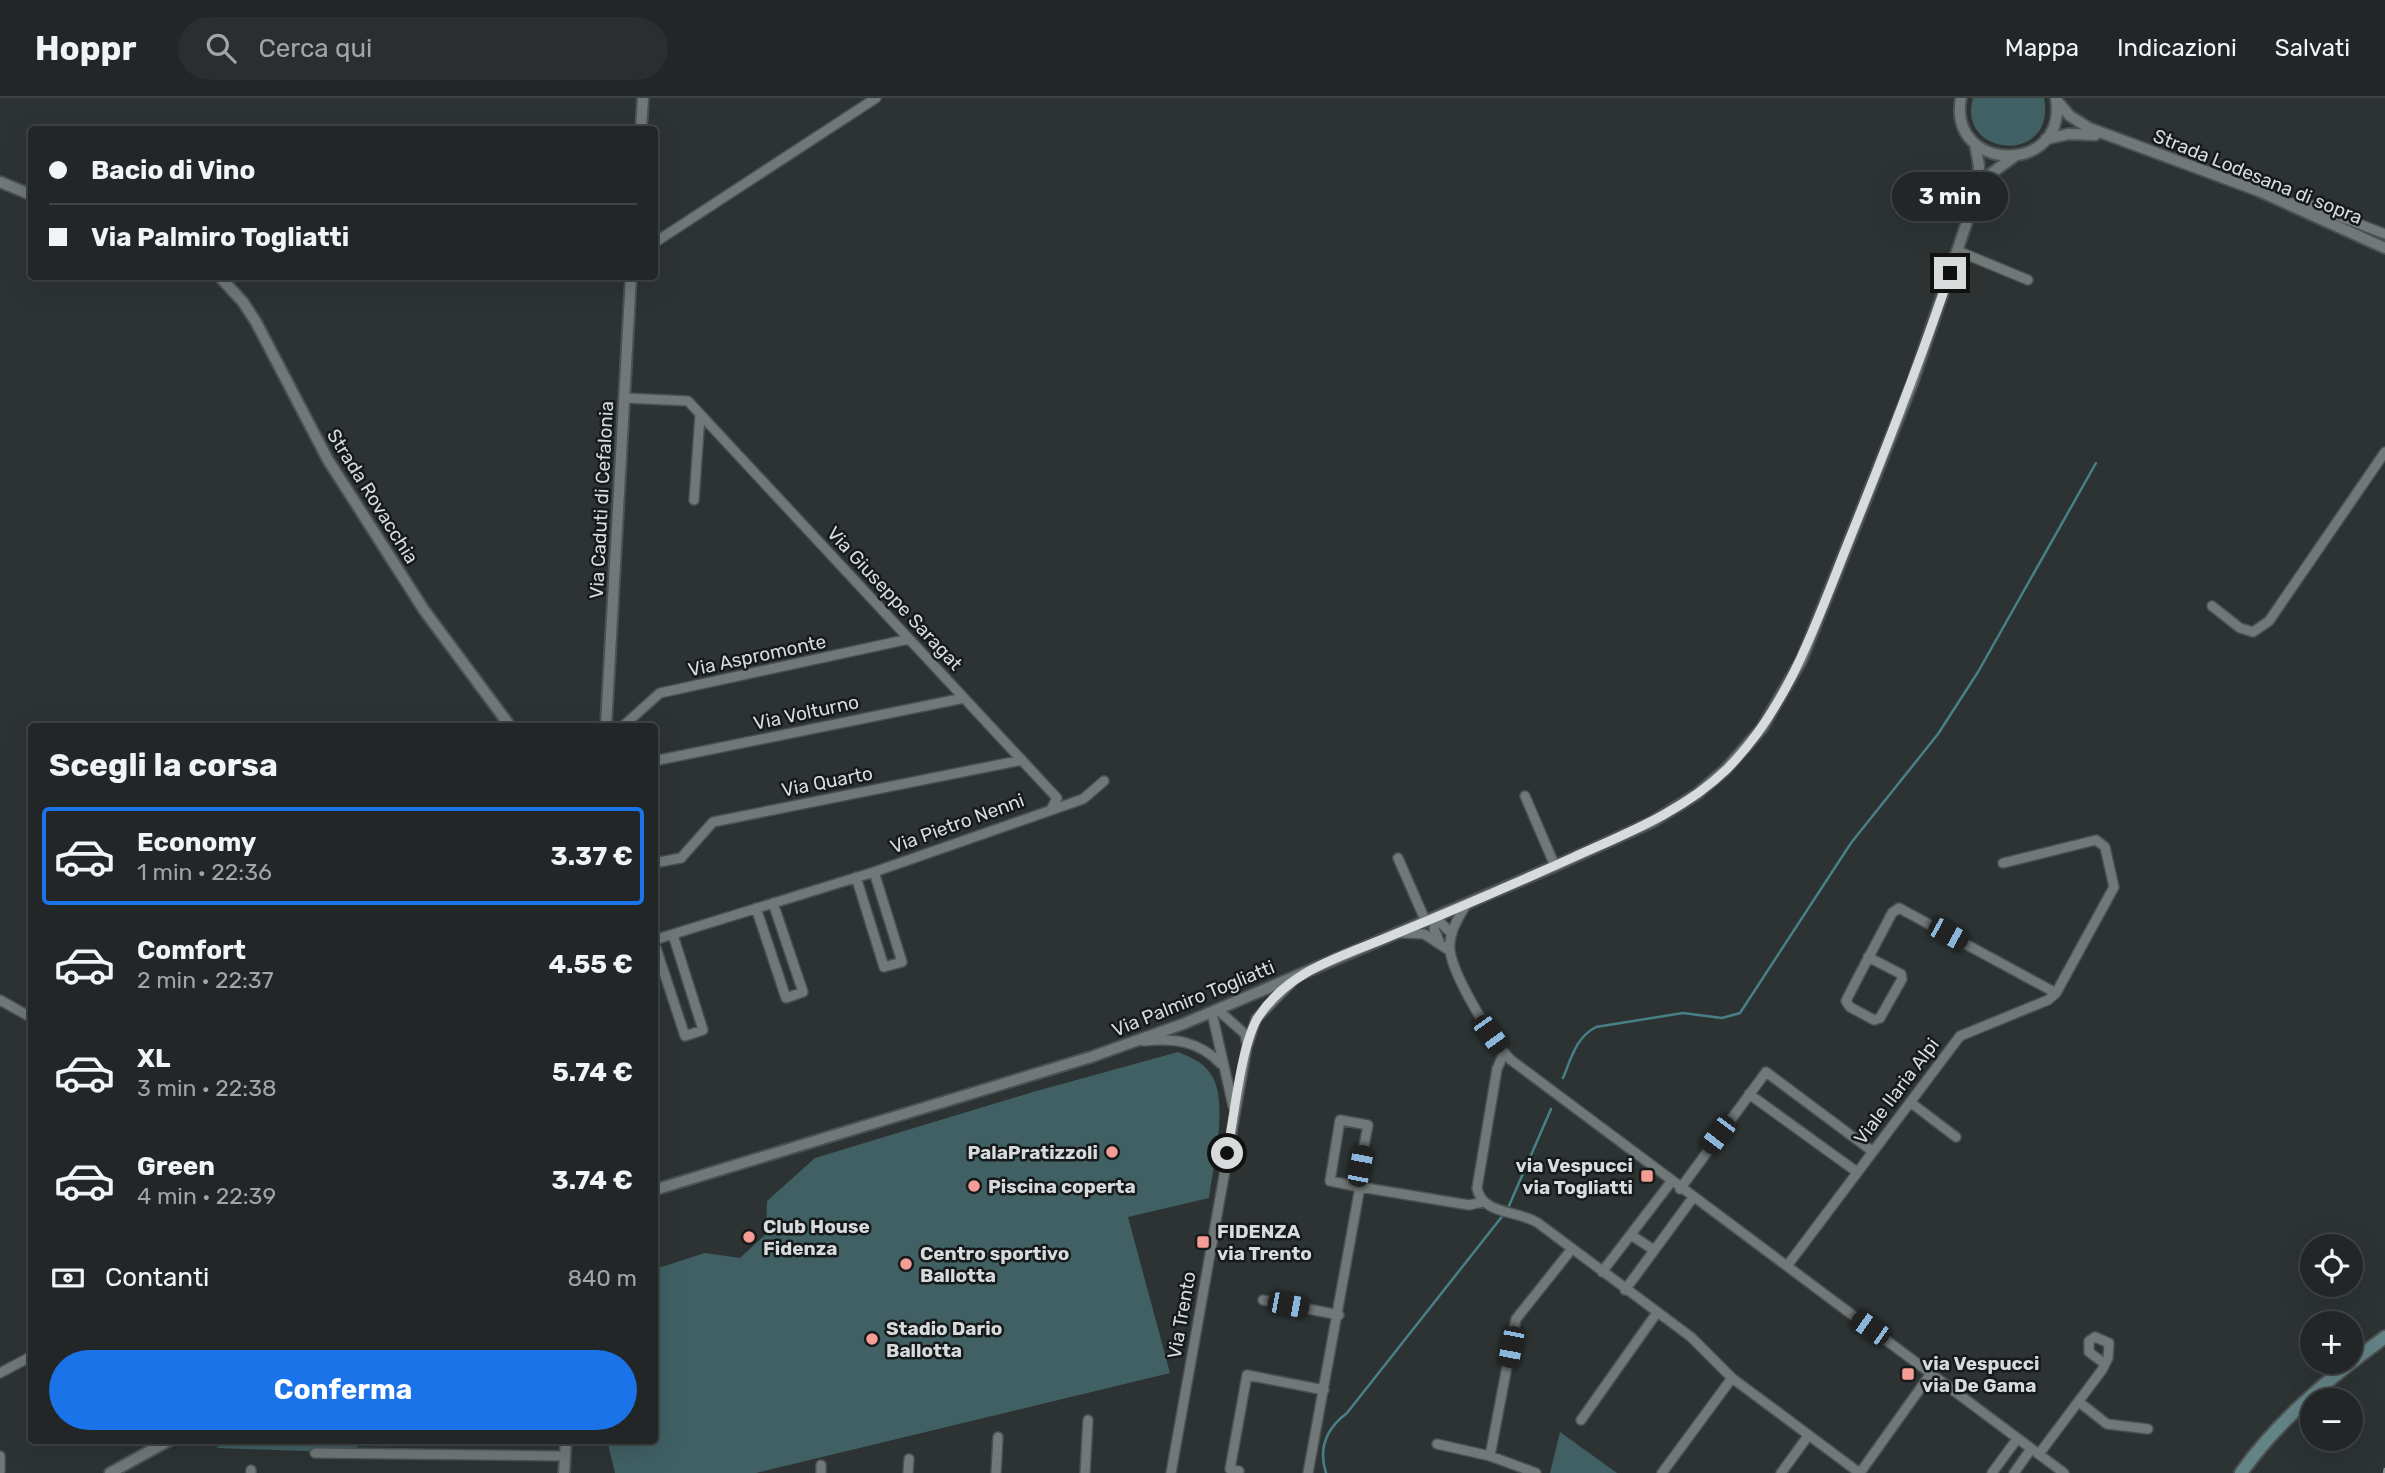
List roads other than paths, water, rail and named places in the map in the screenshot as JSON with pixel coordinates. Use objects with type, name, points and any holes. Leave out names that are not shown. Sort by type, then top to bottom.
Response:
[{"type":"main road","points":[[2241,1473],[2261,1445],[2279,1427],[2335,1376],[2385,1337]]},
{"type":"street","points":[[641,126],[643,98]]},
{"type":"street","points":[[658,240],[876,98]]},
{"type":"street","points":[[1973,204],[1989,175],[2015,156],[2032,150],[2046,139],[2055,121],[2056,99]]},
{"type":"street","points":[[2056,99],[2088,128],[2116,139]]},
{"type":"street","points":[[1959,100],[1963,126],[1975,144],[1979,166],[1973,204]]},
{"type":"street","points":[[2046,139],[2086,134],[2116,139]]},
{"type":"street","name":"Strada Lodesana di sopra","points":[[2116,139],[2170,156],[2287,203],[2385,248]]},
{"type":"street","points":[[1975,144],[1994,154],[2015,156]]},
{"type":"street","points":[[0,182],[28,193]]},
{"type":"street","points":[[2287,203],[2305,203],[2385,234]]},
{"type":"street","name":"Via Palmiro Togliatti","points":[[658,1189],[1132,1042],[1215,1012],[1555,866],[1679,806],[1726,769],[1762,728],[1802,659],[1912,384],[1973,204]]},
{"type":"street","points":[[1958,251],[2028,280]]},
{"type":"street","name":"Strada Rovacchia","points":[[223,280],[243,302],[256,322],[328,460],[424,610],[508,723]]},
{"type":"street","name":"Via Caduti di Cefalonia","points":[[606,723],[631,280]]},
{"type":"street","name":"Via Giuseppe Saragat","points":[[625,398],[688,401],[1057,798],[1052,808]]},
{"type":"street","points":[[694,500],[700,415]]},
{"type":"street","points":[[2212,606],[2240,628],[2253,632],[2269,621],[2385,452]]},
{"type":"street","name":"Via Aspromonte","points":[[626,723],[660,694],[909,639]]},
{"type":"street","name":"Via Volturno","points":[[658,760],[964,698]]},
{"type":"street","name":"Via Quarto","points":[[658,862],[681,858],[713,822],[1021,760]]},
{"type":"street","name":"Via Pietro Nenni","points":[[658,940],[874,872],[1083,799],[1104,781]]},
{"type":"street","points":[[1525,796],[1555,866]]},
{"type":"street","points":[[1868,957],[1900,974],[1902,979],[1880,1017],[1874,1020],[1850,1007],[1846,1001],[1868,957],[1892,913],[1903,909],[2056,993],[2114,887],[2105,847],[2100,842],[2089,840],[2003,863]]},
{"type":"street","points":[[1398,858],[1431,920],[1440,943]]},
{"type":"street","name":"Via Pietro Nenni","points":[[856,877],[884,967],[895,964],[902,962],[874,872]]},
{"type":"street","points":[[756,908],[786,998],[803,992],[773,903]]},
{"type":"street","points":[[1450,950],[1452,934],[1466,905]]},
{"type":"street","points":[[1431,920],[1452,934]]},
{"type":"street","points":[[1399,933],[1424,934],[1450,950],[1486,1027],[1504,1053],[1692,1199],[1932,1372],[2064,1473]]},
{"type":"street","name":"Via Pietro Nenni","points":[[658,953],[685,1036],[703,1030],[673,934]]},
{"type":"street","name":"Via Trento","points":[[1171,1473],[1247,1047],[1256,1019],[1280,991],[1304,972]]},
{"type":"street","name":"Viale Ilaria Alpi","points":[[1787,1266],[1960,1036],[2048,1000],[2056,993]]},
{"type":"street","points":[[0,1000],[28,1013]]},
{"type":"street","points":[[1215,1012],[1245,1034],[1247,1047]]},
{"type":"street","name":"Via Trento","points":[[1215,1012],[1225,1068],[1232,1090],[1234,1122]]},
{"type":"street","points":[[1132,1042],[1178,1039],[1211,1053],[1225,1068]]},
{"type":"street","points":[[1483,1202],[1477,1188],[1497,1069],[1504,1053]]},
{"type":"street","points":[[1680,1189],[1766,1072],[1872,1151]]},
{"type":"street","points":[[1749,1094],[1857,1172]]},
{"type":"street","points":[[1910,1102],[1956,1137]]},
{"type":"street","points":[[1308,1473],[1339,1315],[1358,1187],[1368,1125],[1340,1120],[1330,1181],[1358,1187],[1469,1205],[1483,1202],[1514,1211],[1538,1223],[1656,1314],[1691,1337],[1732,1378],[1857,1472],[1862,1469],[1932,1372]]},
{"type":"street","points":[[1602,1272],[1671,1182]]},
{"type":"street","points":[[1625,1290],[1692,1199]]},
{"type":"street","points":[[1631,1235],[1654,1251]]},
{"type":"street","points":[[1490,1456],[1516,1319],[1571,1250]]},
{"type":"street","points":[[1263,1300],[1339,1315]]},
{"type":"street","points":[[1581,1420],[1656,1314]]},
{"type":"street","points":[[0,1373],[28,1358]]},
{"type":"street","points":[[2014,1473],[2079,1402],[2105,1364]]},
{"type":"street","points":[[1239,1471],[1230,1469],[1247,1375],[1324,1390]]},
{"type":"street","points":[[1662,1473],[1732,1378]]},
{"type":"street","points":[[2079,1402],[2107,1424],[2148,1429]]},
{"type":"street","points":[[1085,1473],[1087,1420]]},
{"type":"street","points":[[1781,1473],[1808,1436]]},
{"type":"street","points":[[996,1473],[998,1437]]},
{"type":"street","points":[[1993,1473],[2017,1439]]},
{"type":"street","points":[[110,1473],[163,1444]]},
{"type":"street","points":[[564,1473],[566,1444]]},
{"type":"street","points":[[1437,1444],[1490,1456],[1536,1473]]},
{"type":"street","points":[[315,1452],[565,1456]]},
{"type":"street","points":[[0,1456],[0,1471]]},
{"type":"street","points":[[908,1473],[909,1459]]},
{"type":"waterway","points":[[1563,1078],[1579,1043],[1596,1027],[1683,1013],[1722,1018],[1740,1013],[1851,843],[1938,734],[1978,672],[2096,463]]},
{"type":"waterway","points":[[1508,1208],[1551,1109]]},
{"type":"waterway","points":[[1326,1473],[1323,1455],[1329,1432],[1347,1413],[1504,1214]]},
{"type":"railway","points":[[2384,1473],[2385,1468]]},
{"type":"place","name":"PalaPratizzoli","points":[[1112,1152]]},
{"type":"place","name":"via Vespucci via Togliatti","points":[[1647,1176]]},
{"type":"place","name":"Piscina coperta","points":[[974,1186]]},
{"type":"place","name":"Club House Fidenza","points":[[749,1237]]},
{"type":"place","name":"FIDENZA via Trento","points":[[1203,1242]]},
{"type":"place","name":"Centro sportivo Ballotta","points":[[906,1264]]},
{"type":"place","name":"Stadio Dario Ballotta","points":[[872,1339]]},
{"type":"place","name":"via Vespucci via De Gama","points":[[1908,1374]]}]
